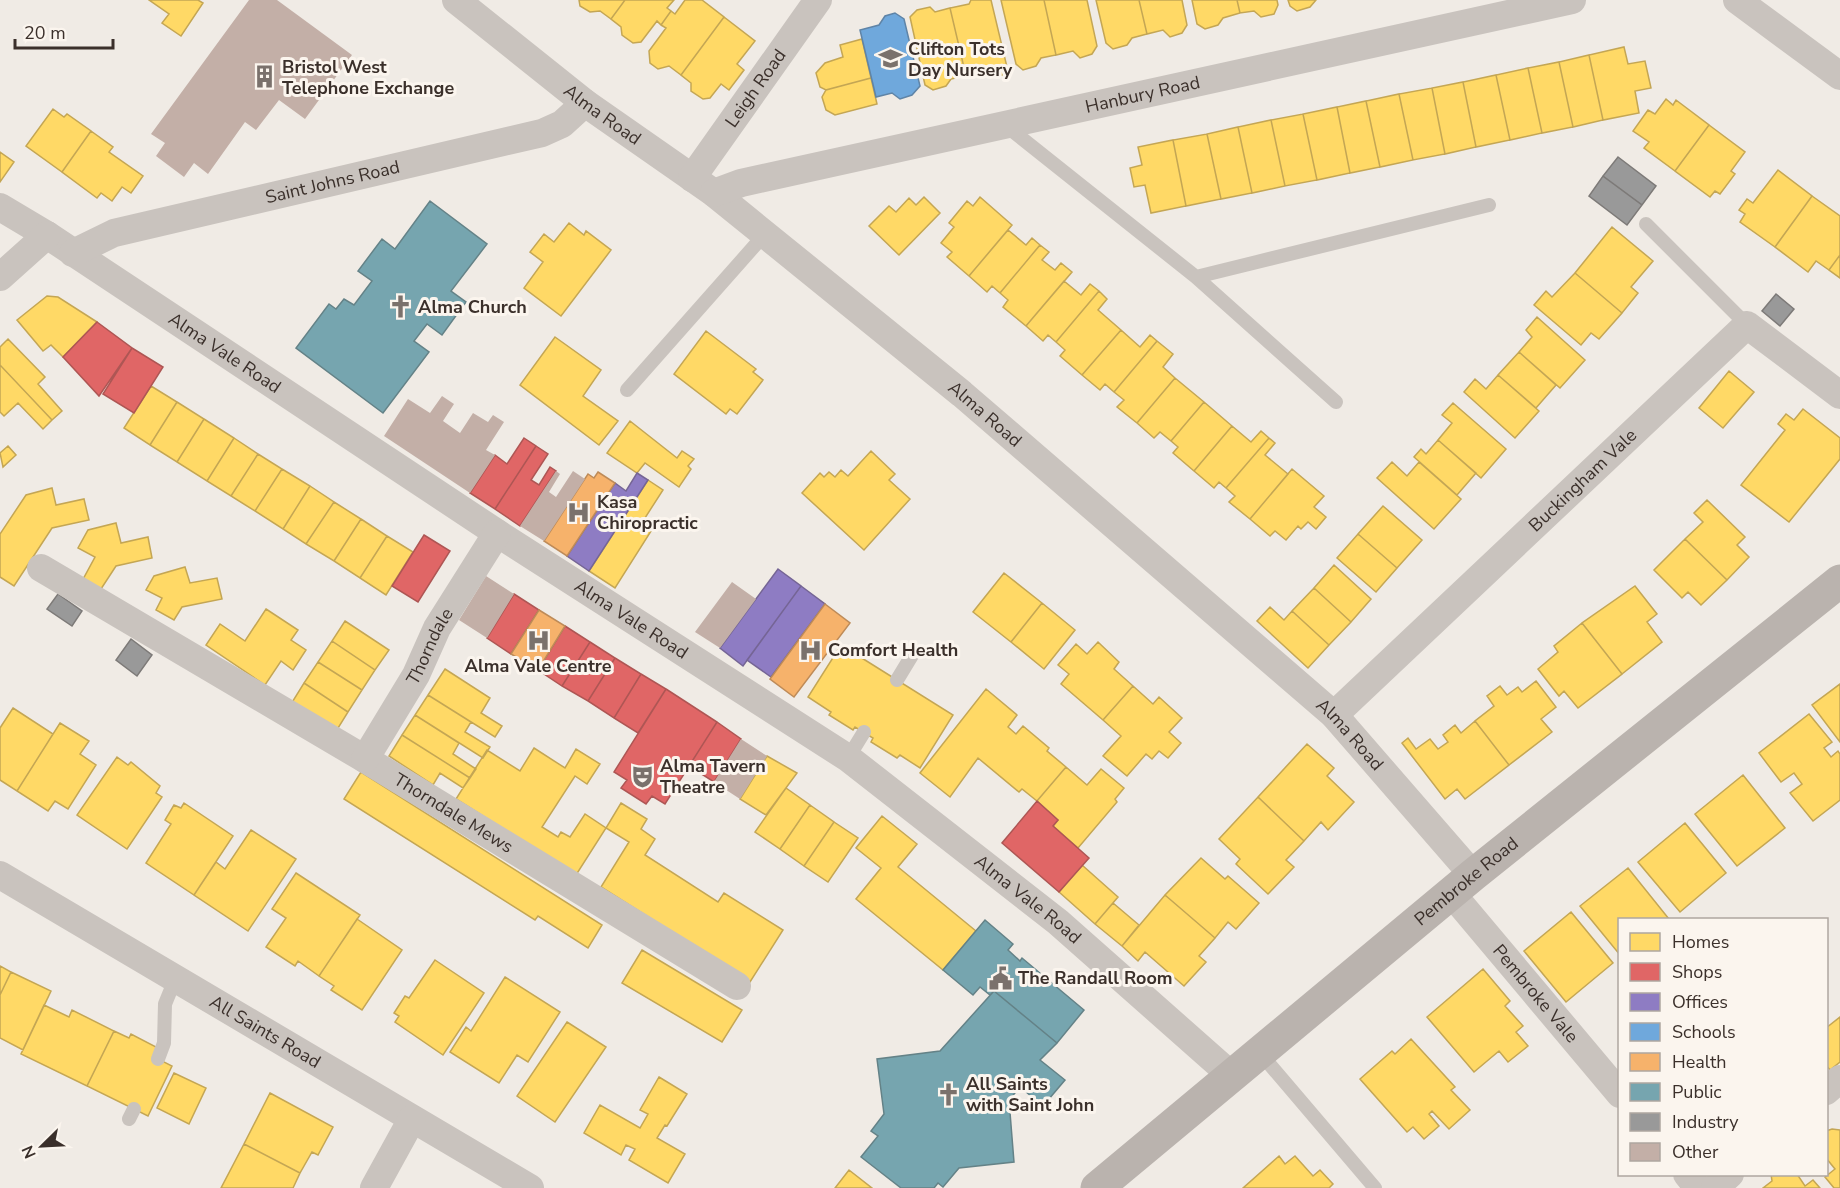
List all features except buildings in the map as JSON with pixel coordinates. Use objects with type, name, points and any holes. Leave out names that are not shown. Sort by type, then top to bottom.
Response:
[{"type":"main road","name":"Pembroke Road","points":[[1097,1188],[1462,885],[1840,581]]},
{"type":"street","name":"Alma Road","points":[[456,0],[585,103],[703,186],[765,234],[962,394],[1334,715],[1462,885]]},
{"type":"street","name":"Leigh Road","points":[[703,186],[818,0]]},
{"type":"street","name":"Hanbury Road","points":[[703,186],[741,183],[1572,0]]},
{"type":"street","points":[[1737,0],[1840,76]]},
{"type":"street","name":"Saint Johns Road","points":[[73,253],[114,233],[542,133],[562,124],[585,103]]},
{"type":"street","name":"Alma Vale Road","points":[[0,207],[47,235],[497,533],[848,758],[1058,922],[1231,1075]]},
{"type":"street","points":[[0,277],[47,235]]},
{"type":"street","points":[[1747,325],[1840,395]]},
{"type":"street","name":"Buckingham Vale","points":[[1334,715],[1747,325]]},
{"type":"street","name":"Thorndale","points":[[365,759],[416,675],[437,628],[497,533]]},
{"type":"street","name":"Thorndale Mews","points":[[41,568],[365,759],[737,986]]},
{"type":"street","name":"All Saints Road","points":[[0,875],[530,1188]]},
{"type":"street","name":"Pembroke Vale","points":[[1462,885],[1618,1091]]},
{"type":"street","points":[[374,1188],[412,1119]]},
{"type":"street","points":[[1688,1176],[1698,1188]]},
{"type":"street","points":[[1715,1188],[1728,1176]]},
{"type":"lane","points":[[1005,125],[1196,278],[1336,402]]},
{"type":"lane","points":[[1196,278],[1489,205]]},
{"type":"lane","points":[[1646,224],[1747,325]]},
{"type":"lane","points":[[627,390],[765,234]]},
{"type":"lane","points":[[897,680],[914,652]]},
{"type":"lane","points":[[848,758],[864,732]]},
{"type":"lane","points":[[158,1059],[164,1043],[165,1004],[176,977]]},
{"type":"lane","points":[[1260,1052],[1375,1188]]},
{"type":"place","name":"Clifton Tots Day Nursery","points":[[890,59]]},
{"type":"place","name":"Bristol West Telephone Exchange","points":[[264,77]]},
{"type":"place","name":"Alma Church","points":[[400,307]]},
{"type":"place","name":"Kasa Chiropractic","points":[[579,512]]},
{"type":"place","name":"Alma Vale Centre","points":[[538,640]]},
{"type":"place","name":"Comfort Health","points":[[810,650]]},
{"type":"place","name":"Alma Tavern Theatre","points":[[642,776]]},
{"type":"place","name":"The Randall Room","points":[[1000,978]]},
{"type":"place","name":"All Saints with Saint John","points":[[948,1094]]}]
